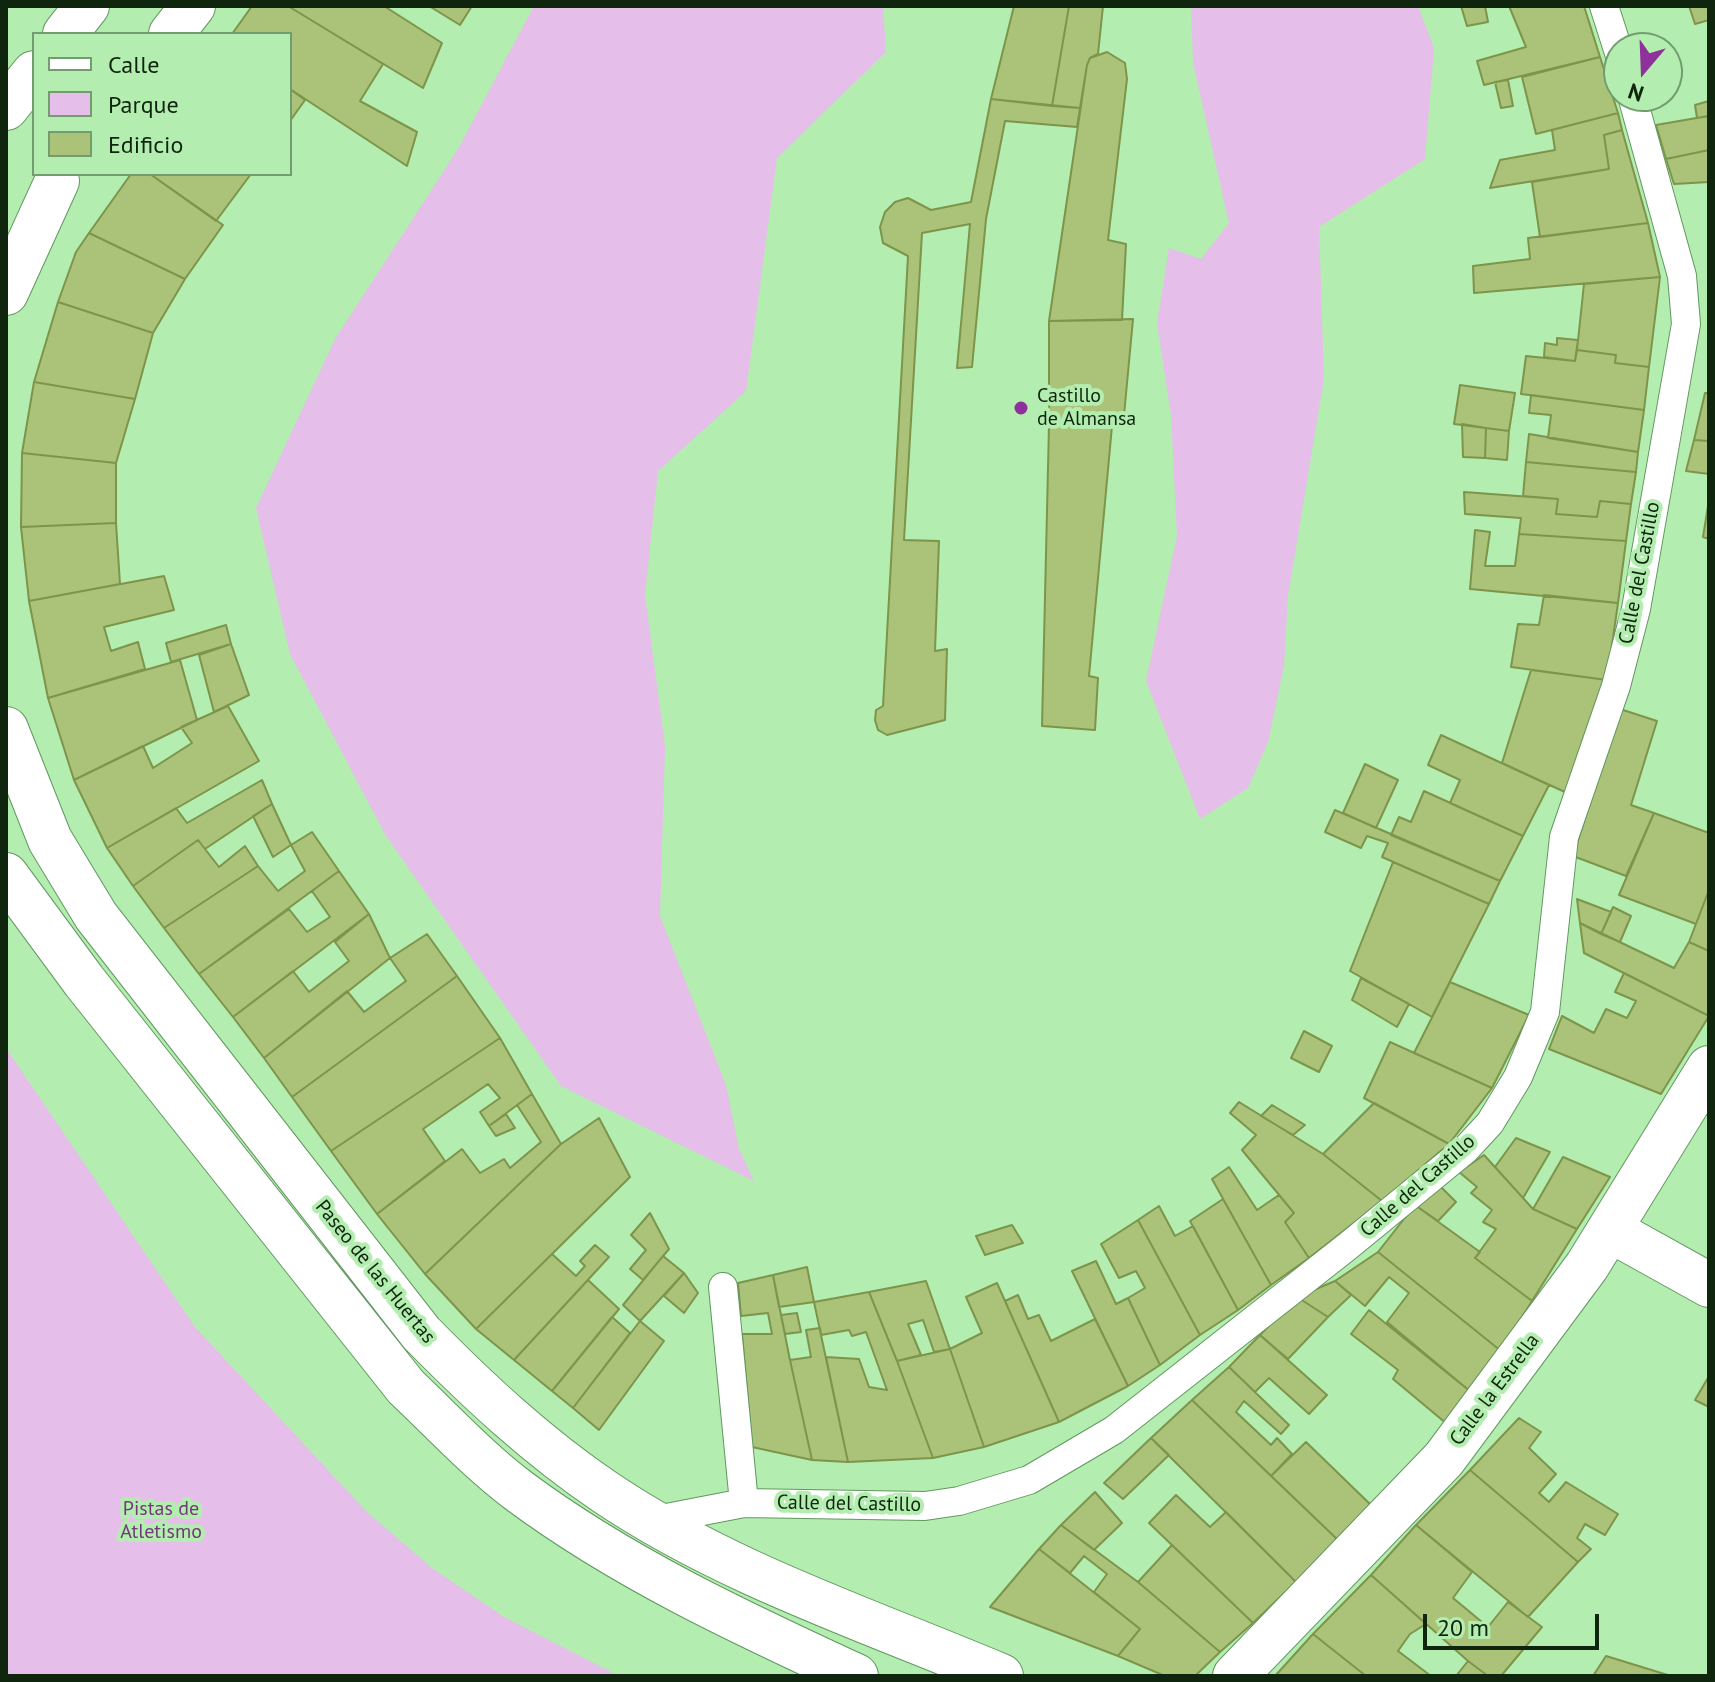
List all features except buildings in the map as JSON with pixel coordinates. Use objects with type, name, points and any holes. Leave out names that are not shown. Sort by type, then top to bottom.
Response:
[{"type":"street","points":[[67,32],[87,6]]},
{"type":"street","points":[[173,32],[193,6]]},
{"type":"street","points":[[6,108],[32,76]]},
{"type":"street","points":[[6,242],[60,178]]},
{"type":"street","points":[[6,293],[60,178]]},
{"type":"street","name":"Paseo de las Huertas","points":[[6,729],[50,840],[96,916],[421,1333],[473,1386],[559,1459],[651,1521],[794,1589],[1001,1676]]},
{"type":"street","points":[[6,875],[84,981],[406,1387],[464,1443],[518,1490],[615,1555],[733,1617],[856,1676]]},
{"type":"street","name":"Calle la Estrella","points":[[1235,1676],[1444,1459],[1587,1266],[1709,1068]]},
{"type":"street","points":[[1610,1230],[1709,1285]]},
{"type":"lane","points":[[1604,6],[1612,32]]},
{"type":"lane","name":"Calle del Castillo","points":[[651,1521],[744,1503],[925,1506],[1003,1489],[1040,1474],[1114,1430],[1348,1246],[1465,1150],[1504,1104],[1545,1012],[1564,837],[1616,686],[1636,609],[1686,324],[1682,276],[1636,112]]},
{"type":"lane","points":[[723,1287],[744,1503]]},
{"type":"green space","points":[[534,6],[883,6],[886,52],[777,158],[746,391],[658,471],[645,595],[665,746],[660,916],[726,1085],[739,1149],[754,1181],[561,1086],[386,836],[290,654],[256,508],[335,339],[458,149]]},
{"type":"green space","points":[[1191,6],[1418,6],[1434,48],[1425,159],[1319,227],[1324,378],[1288,596],[1284,666],[1268,742],[1248,788],[1200,819],[1146,681],[1177,536],[1171,415],[1157,323],[1169,248],[1201,259],[1229,223],[1193,63]]},
{"type":"green space","name":"Pistas de Atletismo","points":[[6,1048],[195,1327],[367,1512],[432,1568],[504,1617],[619,1676],[6,1676]]},
{"type":"place","name":"Castillo de Almansa","points":[[1021,408]]}]
